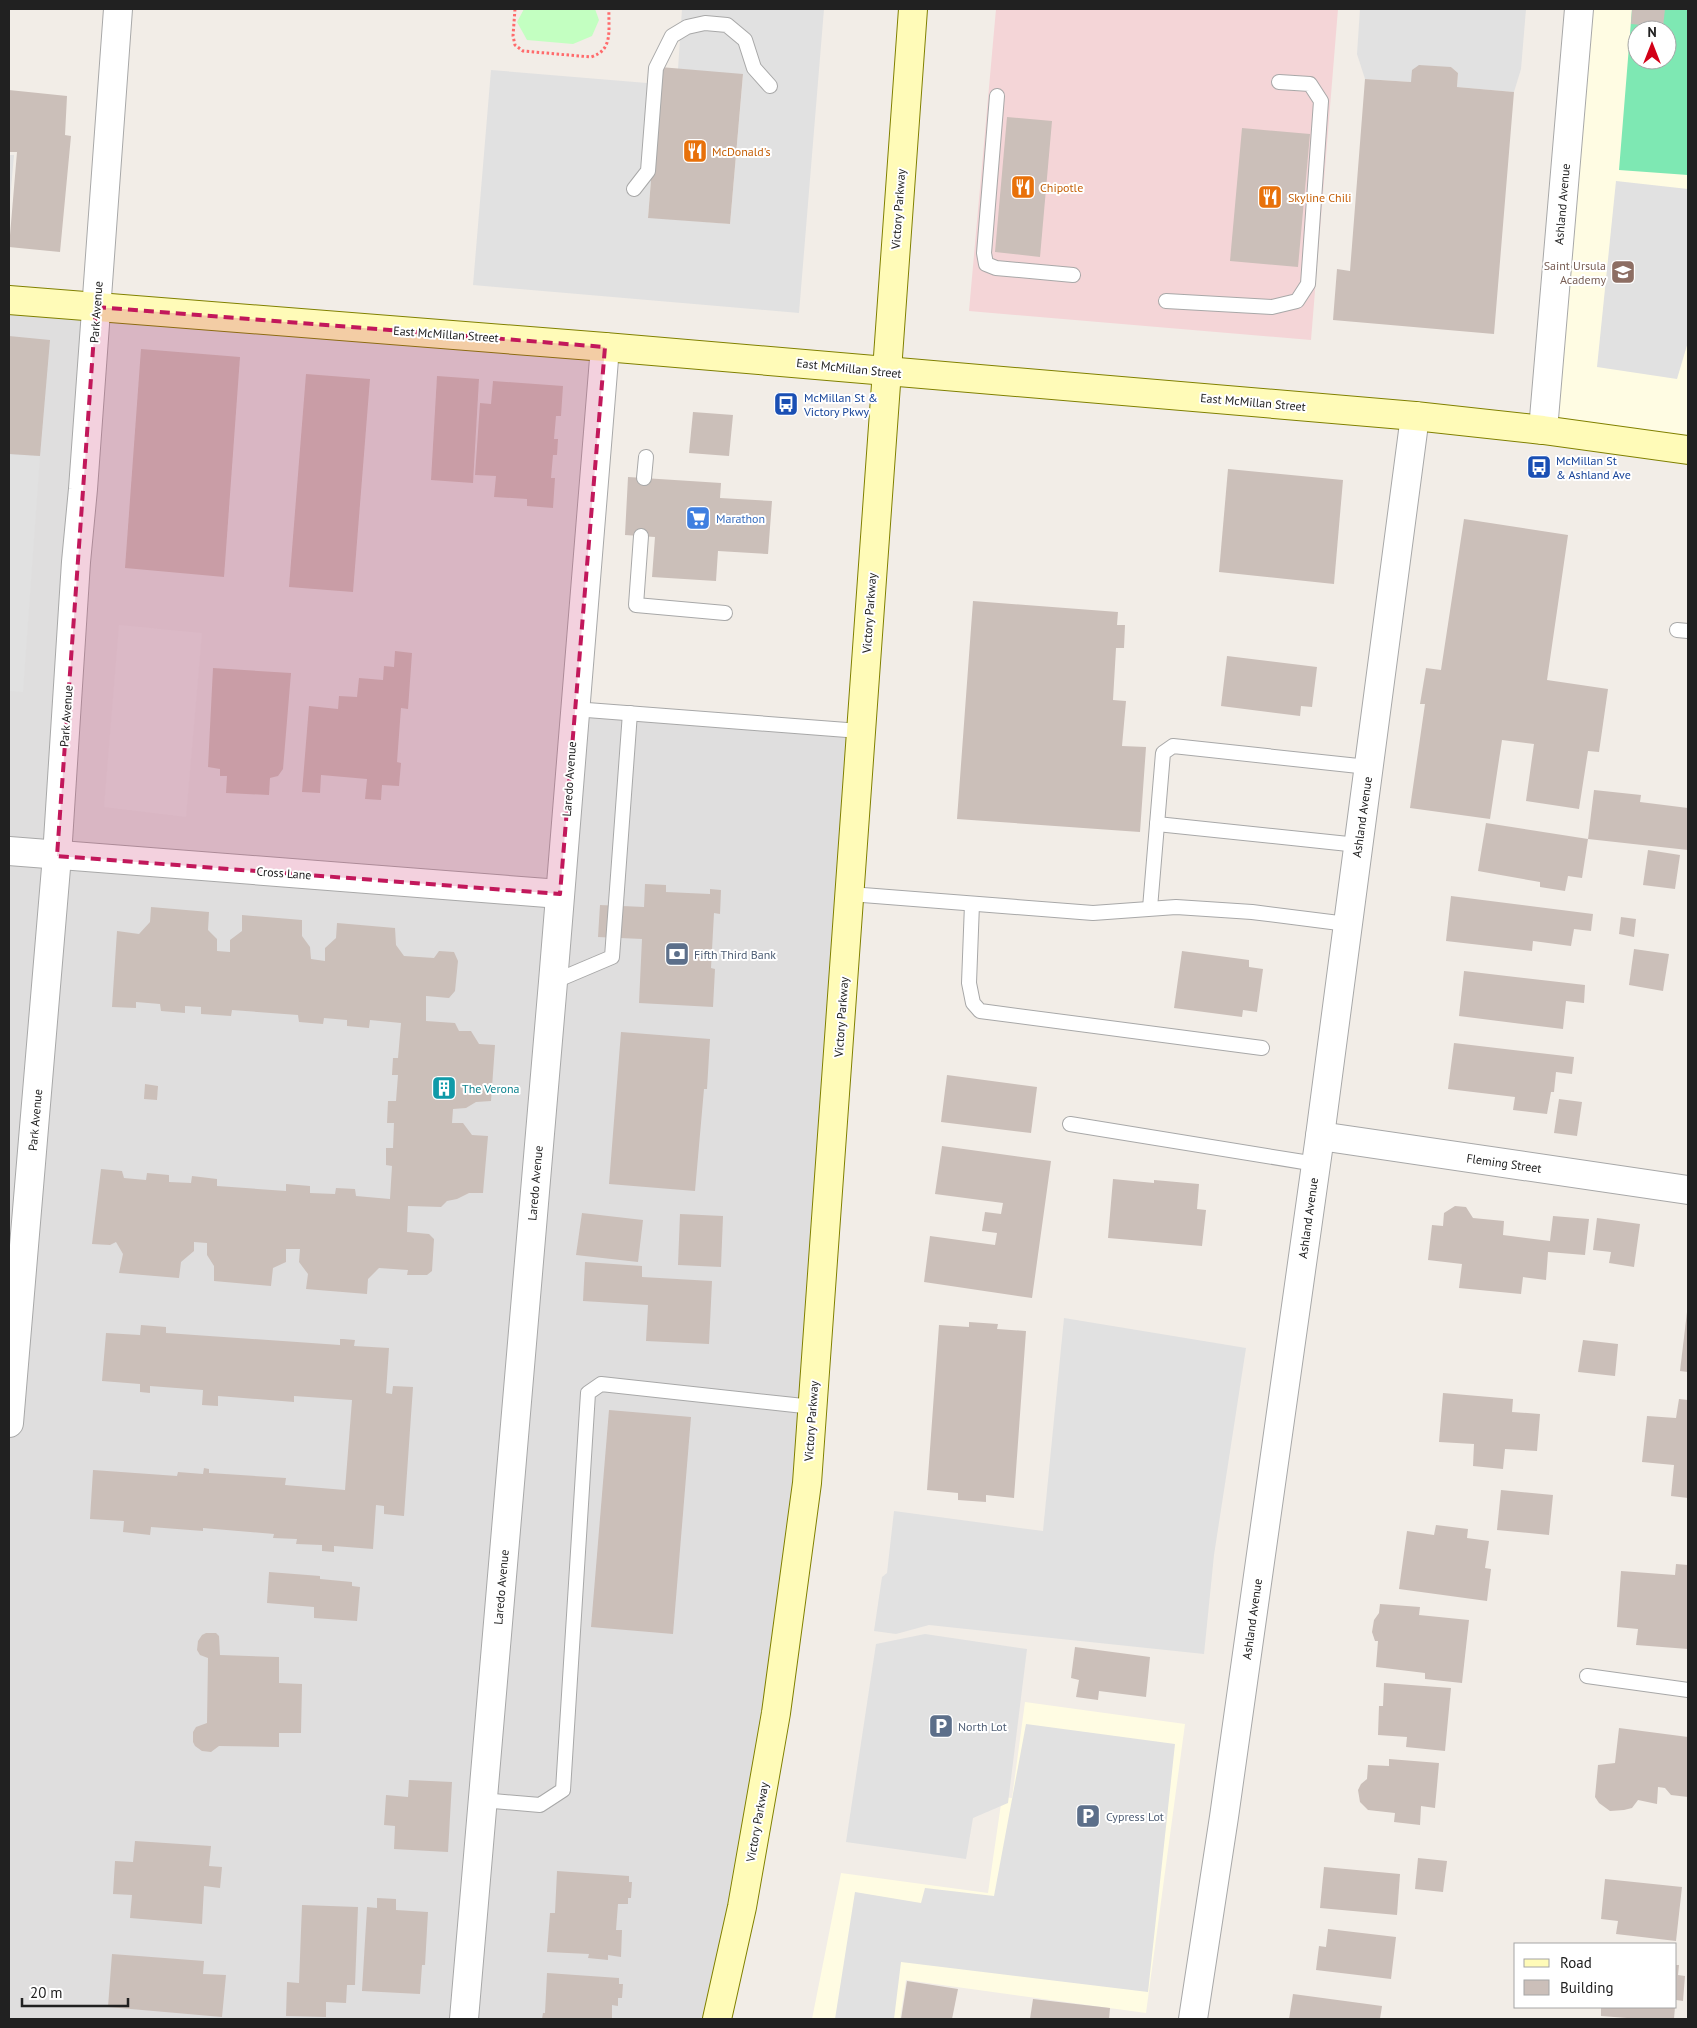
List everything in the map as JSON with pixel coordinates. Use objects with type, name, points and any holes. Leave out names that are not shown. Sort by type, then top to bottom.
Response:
[{"type":"street","name":"Park Avenue","points":[[9,1423],[57,856],[76,562],[118,9]]},
{"type":"street","name":"Victory Parkway","points":[[717,2019],[742,1907],[776,1713],[806,1483],[913,9]]},
{"type":"street","name":"Ashland Avenue","points":[[1543,430],[1579,9]]},
{"type":"street","name":"East McMillan Street","points":[[9,300],[604,347],[1415,416],[1543,430],[1688,450]]},
{"type":"street","name":"Laredo Avenue","points":[[464,2019],[553,982],[604,347]]},
{"type":"street","name":"Ashland Avenue","points":[[1193,2019],[1224,1817],[1320,1136],[1415,416]]},
{"type":"street","name":"Cross Lane","points":[[9,851],[560,894]]},
{"type":"street","name":"Fleming Street","points":[[1320,1136],[1688,1190]]},
{"type":"lane","points":[[634,189],[648,171],[656,68],[672,36],[687,27],[705,23],[727,25],[744,40],[754,68],[770,86]]},
{"type":"lane","points":[[1166,301],[1272,307],[1297,301],[1308,284],[1321,101],[1310,84],[1279,82]]},
{"type":"lane","points":[[996,96],[984,253],[986,264],[996,268],[1073,275]]},
{"type":"lane","points":[[644,478],[646,457]]},
{"type":"lane","points":[[641,536],[636,605],[725,613]]},
{"type":"lane","points":[[574,708],[860,731]]},
{"type":"lane","points":[[553,982],[612,957],[630,713]]},
{"type":"lane","points":[[1150,908],[1163,753],[1173,746],[1368,767]]},
{"type":"lane","points":[[1157,824],[1358,845]]},
{"type":"lane","points":[[850,894],[1093,913],[1176,906],[1252,912],[1347,924]]},
{"type":"lane","points":[[972,904],[969,982],[973,1002],[980,1011],[1262,1048]]},
{"type":"lane","points":[[1070,1124],[1316,1164]]},
{"type":"lane","points":[[482,1800],[540,1805],[563,1790],[588,1393],[601,1384],[813,1407]]},
{"type":"lane","points":[[1587,1676],[1688,1690]]},
{"type":"path","points":[[515,9],[513,36],[515,45],[523,51],[591,57],[601,54],[608,45],[609,9]]},
{"type":"highlighted area","points":[[96,307],[605,347],[560,894],[57,856]]},
{"type":"shaded area","points":[[682,9],[824,9],[799,313],[473,285],[491,70],[659,84],[648,217],[730,224],[743,75],[678,69]]},
{"type":"shaded area","points":[[996,9],[1338,9],[1311,340],[969,311]]},
{"type":"shaded area","points":[[1360,9],[1526,9],[1521,69],[1514,92],[1457,87],[1458,73],[1451,67],[1411,82],[1365,79],[1357,54]]},
{"type":"shaded area","name":"Saint Ursula Academy","points":[[1579,9],[1688,9],[1688,450],[1543,430]]},
{"type":"shaded area","points":[[9,155],[14,155],[9,212]]},
{"type":"shaded area","points":[[1616,181],[1688,189],[1688,342],[1677,379],[1597,367]]},
{"type":"shaded area","points":[[9,300],[605,347],[574,708],[860,731],[807,1483],[717,2019],[9,2019]]},
{"type":"shaded area","points":[[9,454],[40,456],[23,692],[9,691]]},
{"type":"shaded area","points":[[119,625],[202,633],[186,817],[104,807]]},
{"type":"shaded area","points":[[1064,1318],[1246,1348],[1214,1555],[1204,1654],[929,1625],[896,1634],[874,1631],[882,1577],[887,1573],[894,1511],[1043,1531]]},
{"type":"shaded area","name":"North Lot","points":[[925,1634],[1027,1649],[1008,1803],[973,1818],[966,1859],[846,1842],[876,1644]]},
{"type":"shaded area","name":"Cypress Lot","points":[[1025,1702],[1185,1724],[1146,2013],[906,1980],[900,2019],[812,2019],[841,1873],[988,1893],[1002,1797],[1012,1798]]},
{"type":"shaded area","name":"Cypress Lot","points":[[1026,1724],[1175,1744],[1148,1992],[901,1962],[894,2019],[835,2019],[855,1892],[921,1903],[925,1888],[994,1896]]},
{"type":"green space","points":[[524,9],[595,9],[599,20],[592,36],[573,44],[527,40],[517,22]]},
{"type":"green space","points":[[1632,9],[1688,9],[1688,175],[1619,170],[1627,70],[1677,70],[1677,20],[1631,20]]},
{"type":"building","points":[[1632,9],[1665,9],[1664,20],[1631,20]]},
{"type":"building","points":[[1419,65],[1451,67],[1458,73],[1457,87],[1514,92],[1494,334],[1333,320],[1337,269],[1350,271],[1365,79],[1411,82],[1412,70]]},
{"type":"building","name":"McDonald's","points":[[660,67],[743,74],[730,224],[648,218]]},
{"type":"building","points":[[9,90],[67,96],[65,135],[71,136],[60,252],[9,247],[17,152],[10,152]]},
{"type":"building","name":"Chipotle","points":[[1007,117],[1052,121],[1040,257],[995,252]]},
{"type":"building","name":"Skyline Chili","points":[[1242,128],[1310,134],[1298,267],[1230,261]]},
{"type":"building","points":[[9,336],[50,340],[40,456],[9,454]]},
{"type":"building","points":[[141,349],[240,357],[224,577],[125,568]]},
{"type":"building","points":[[306,374],[370,379],[353,592],[289,587]]},
{"type":"building","points":[[437,376],[479,379],[473,483],[431,480]]},
{"type":"building","points":[[493,381],[563,386],[561,416],[556,416],[554,439],[558,439],[557,455],[553,455],[551,478],[555,478],[553,508],[527,506],[527,499],[494,497],[496,476],[475,475],[480,403],[491,404]]},
{"type":"building","points":[[693,412],[733,415],[729,456],[689,453]]},
{"type":"building","points":[[1228,469],[1343,480],[1334,584],[1219,572]]},
{"type":"building","name":"Marathon","points":[[628,477],[721,483],[720,498],[772,501],[768,554],[718,551],[716,581],[652,577],[655,537],[625,535]]},
{"type":"building","points":[[1464,519],[1568,535],[1547,680],[1608,689],[1599,752],[1588,751],[1579,809],[1526,801],[1534,744],[1502,740],[1490,819],[1410,808],[1425,704],[1420,704],[1426,668],[1441,670]]},
{"type":"building","points":[[973,601],[1118,612],[1117,625],[1125,625],[1124,648],[1116,648],[1113,700],[1126,701],[1122,746],[1146,747],[1140,832],[957,819]]},
{"type":"building","points":[[395,651],[412,653],[408,709],[401,708],[397,762],[401,763],[399,786],[382,785],[381,800],[365,799],[367,779],[321,775],[320,793],[302,792],[309,706],[338,709],[339,696],[357,697],[359,678],[383,680],[384,666],[394,667]]},
{"type":"building","points":[[1227,656],[1317,667],[1312,707],[1301,706],[1300,716],[1221,706]]},
{"type":"building","points":[[213,668],[291,673],[283,769],[278,776],[270,778],[269,795],[226,793],[227,776],[220,776],[220,769],[208,767]]},
{"type":"building","points":[[1594,790],[1641,795],[1640,802],[1688,808],[1688,850],[1588,839]]},
{"type":"building","points":[[1486,823],[1588,839],[1582,878],[1568,876],[1565,891],[1540,887],[1540,882],[1478,871]]},
{"type":"building","points":[[1648,850],[1680,855],[1675,889],[1643,885]]},
{"type":"building","name":"Fifth Third Bank","points":[[645,884],[666,885],[666,892],[710,894],[710,889],[721,890],[720,914],[714,913],[711,968],[715,969],[713,1007],[639,1003],[642,939],[598,937],[600,905],[644,907]]},
{"type":"building","points":[[1451,896],[1593,914],[1591,931],[1574,929],[1571,946],[1533,941],[1532,951],[1446,941]]},
{"type":"building","name":"The Verona","points":[[151,907],[209,912],[208,930],[217,939],[217,951],[230,952],[230,940],[242,931],[242,915],[302,920],[302,936],[310,947],[311,959],[325,961],[325,948],[336,938],[337,923],[395,928],[396,945],[404,956],[434,958],[439,951],[454,952],[458,961],[455,991],[449,998],[426,996],[426,1021],[455,1023],[459,1031],[471,1031],[479,1044],[495,1045],[491,1101],[476,1102],[466,1108],[453,1109],[452,1123],[463,1123],[472,1135],[488,1136],[483,1193],[469,1193],[457,1199],[447,1201],[441,1207],[408,1206],[407,1232],[429,1234],[434,1239],[432,1271],[427,1275],[407,1275],[408,1270],[379,1268],[368,1279],[367,1294],[306,1289],[308,1274],[299,1262],[300,1249],[286,1249],[286,1262],[273,1268],[271,1286],[214,1281],[214,1266],[207,1255],[207,1243],[194,1242],[194,1251],[181,1262],[179,1278],[119,1273],[123,1254],[116,1242],[110,1245],[92,1244],[101,1169],[122,1171],[124,1178],[146,1180],[147,1173],[169,1175],[169,1182],[191,1183],[192,1176],[217,1179],[217,1186],[286,1191],[286,1184],[310,1186],[310,1193],[335,1194],[336,1188],[355,1189],[356,1196],[390,1199],[392,1166],[386,1165],[386,1148],[393,1148],[394,1123],[387,1123],[388,1101],[396,1101],[398,1075],[392,1075],[393,1058],[398,1058],[401,1023],[370,1020],[369,1028],[347,1026],[347,1020],[324,1018],[323,1024],[299,1022],[298,1015],[232,1010],[231,1016],[201,1014],[201,1007],[185,1006],[185,1013],[161,1011],[160,1004],[136,1002],[136,1008],[112,1007],[117,931],[139,934],[150,922]]},
{"type":"building","points":[[1621,917],[1636,919],[1634,937],[1619,934]]},
{"type":"building","points":[[1634,949],[1669,954],[1663,991],[1629,985]]},
{"type":"building","points":[[1182,951],[1249,960],[1249,967],[1263,969],[1257,1012],[1243,1010],[1242,1017],[1174,1008]]},
{"type":"building","points":[[1464,971],[1585,985],[1584,1003],[1566,1001],[1563,1029],[1459,1016]]},
{"type":"building","points":[[621,1032],[710,1039],[707,1089],[704,1089],[695,1191],[609,1184]]},
{"type":"building","points":[[1454,1043],[1574,1057],[1572,1074],[1556,1072],[1554,1092],[1551,1092],[1547,1114],[1513,1110],[1515,1097],[1448,1089]]},
{"type":"building","points":[[947,1075],[1037,1087],[1031,1133],[941,1122]]},
{"type":"building","points":[[145,1084],[158,1086],[157,1100],[144,1099]]},
{"type":"building","points":[[1559,1099],[1582,1102],[1577,1136],[1554,1133]]},
{"type":"building","points":[[942,1146],[1051,1161],[1032,1298],[924,1282],[930,1236],[995,1245],[997,1233],[982,1231],[985,1212],[1001,1214],[1003,1203],[935,1194]]},
{"type":"building","points":[[1113,1179],[1154,1183],[1154,1180],[1199,1184],[1197,1209],[1206,1210],[1202,1246],[1108,1238]]},
{"type":"building","points":[[1455,1206],[1466,1207],[1473,1218],[1504,1221],[1503,1235],[1550,1241],[1553,1216],[1589,1219],[1585,1255],[1548,1252],[1546,1280],[1523,1277],[1521,1294],[1459,1288],[1462,1264],[1428,1260],[1432,1225],[1443,1226],[1444,1213]]},
{"type":"building","points":[[582,1213],[643,1220],[638,1262],[576,1255]]},
{"type":"building","points":[[680,1214],[723,1216],[721,1267],[678,1265]]},
{"type":"building","points":[[1597,1218],[1640,1224],[1634,1267],[1609,1263],[1611,1252],[1593,1250]]},
{"type":"building","points":[[585,1262],[642,1266],[642,1277],[712,1281],[709,1344],[646,1341],[648,1305],[583,1301]]},
{"type":"building","points":[[1688,1312],[1688,1372],[1680,1371]]},
{"type":"building","points":[[969,1322],[998,1324],[997,1329],[1026,1331],[1014,1498],[986,1495],[986,1502],[958,1500],[958,1493],[927,1490],[939,1325],[969,1327]]},
{"type":"building","points":[[141,1325],[166,1327],[166,1333],[340,1345],[340,1339],[343,1339],[355,1340],[354,1346],[389,1348],[386,1393],[392,1394],[393,1386],[413,1387],[404,1516],[384,1514],[384,1506],[376,1505],[373,1549],[334,1546],[334,1552],[322,1551],[322,1545],[296,1544],[297,1539],[273,1538],[274,1534],[203,1528],[203,1531],[151,1527],[150,1535],[123,1532],[124,1521],[90,1519],[93,1470],[177,1476],[178,1472],[203,1474],[204,1468],[209,1469],[209,1473],[286,1478],[285,1485],[345,1490],[352,1400],[294,1396],[294,1402],[218,1396],[218,1406],[202,1405],[203,1390],[150,1386],[150,1393],[140,1392],[140,1384],[102,1381],[106,1333],[140,1335]]},
{"type":"building","points":[[1583,1340],[1618,1344],[1615,1376],[1578,1372]]},
{"type":"building","points":[[1443,1393],[1513,1399],[1512,1412],[1540,1414],[1537,1451],[1505,1449],[1503,1469],[1473,1466],[1474,1444],[1439,1442]]},
{"type":"building","points":[[1679,1399],[1688,1400],[1688,1498],[1671,1496],[1674,1465],[1642,1462],[1647,1416],[1676,1418]]},
{"type":"building","points":[[609,1410],[691,1417],[673,1634],[591,1627]]},
{"type":"building","points":[[1501,1490],[1553,1495],[1549,1535],[1497,1530]]},
{"type":"building","points":[[1436,1525],[1468,1529],[1467,1538],[1489,1541],[1485,1568],[1491,1569],[1487,1601],[1399,1589],[1407,1531],[1434,1535]]},
{"type":"building","points":[[1676,1564],[1688,1565],[1688,1649],[1636,1645],[1638,1629],[1617,1627],[1621,1571],[1675,1575]]},
{"type":"building","points":[[269,1572],[320,1576],[320,1579],[352,1582],[352,1586],[360,1587],[357,1621],[314,1618],[314,1607],[267,1603]]},
{"type":"building","points":[[1380,1604],[1420,1607],[1419,1615],[1469,1620],[1462,1683],[1425,1679],[1425,1673],[1376,1667],[1378,1641],[1375,1641],[1372,1632],[1374,1620],[1379,1613]]},
{"type":"building","points":[[206,1633],[216,1633],[219,1636],[220,1655],[279,1657],[279,1683],[302,1684],[301,1733],[279,1733],[279,1747],[219,1746],[211,1752],[202,1751],[195,1746],[193,1732],[196,1727],[207,1723],[208,1658],[200,1655],[197,1650],[198,1641]]},
{"type":"building","points":[[1075,1647],[1150,1657],[1146,1697],[1099,1691],[1098,1700],[1076,1697],[1079,1680],[1071,1678]]},
{"type":"building","points":[[1384,1683],[1451,1688],[1445,1751],[1406,1747],[1407,1737],[1378,1735],[1379,1706],[1383,1706]]},
{"type":"building","points":[[1619,1728],[1688,1737],[1688,1797],[1671,1795],[1665,1788],[1658,1787],[1657,1804],[1638,1800],[1632,1808],[1610,1811],[1599,1803],[1595,1797],[1598,1765],[1615,1763]]},
{"type":"building","points":[[1389,1759],[1439,1763],[1435,1808],[1421,1806],[1420,1825],[1394,1822],[1395,1813],[1368,1810],[1360,1802],[1358,1790],[1367,1779],[1368,1765],[1389,1766]]},
{"type":"building","points":[[409,1780],[452,1782],[448,1852],[394,1849],[395,1826],[384,1825],[386,1795],[408,1797]]},
{"type":"building","points":[[135,1841],[211,1846],[209,1866],[222,1867],[220,1888],[204,1886],[202,1924],[130,1918],[132,1895],[113,1894],[115,1861],[133,1862]]},
{"type":"building","points":[[1418,1858],[1447,1861],[1443,1892],[1415,1889]]},
{"type":"building","points":[[1324,1867],[1400,1874],[1397,1915],[1320,1908]]},
{"type":"building","points":[[557,1871],[629,1876],[629,1882],[632,1882],[631,1898],[628,1898],[628,1904],[618,1904],[616,1930],[622,1930],[621,1957],[608,1955],[608,1960],[588,1958],[589,1954],[547,1952],[550,1913],[555,1913]]},
{"type":"building","points":[[1605,1879],[1682,1887],[1676,1941],[1616,1934],[1618,1921],[1601,1919]]},
{"type":"building","points":[[377,1898],[396,1899],[396,1910],[428,1912],[425,1965],[422,1965],[420,1994],[362,1991],[367,1907],[377,1908]]},
{"type":"building","points":[[302,1905],[358,1907],[355,1985],[347,1985],[346,2003],[326,2002],[326,2017],[286,2016],[287,1982],[299,1983]]},
{"type":"building","points":[[1328,1929],[1396,1937],[1391,1979],[1316,1970],[1319,1946],[1326,1947]]},
{"type":"building","points":[[112,1954],[204,1961],[203,1974],[226,1975],[222,2017],[108,2007]]},
{"type":"building","points":[[1677,1965],[1679,1965],[1678,1975],[1685,1976],[1683,2001],[1677,2000]]},
{"type":"building","points":[[547,1973],[619,1978],[619,1984],[623,1984],[622,1998],[618,1998],[618,2006],[612,2005],[612,2019],[542,2019],[543,2013],[545,2013]]},
{"type":"building","points":[[907,1981],[958,1989],[952,2019],[901,2019]]},
{"type":"building","points":[[1293,1994],[1382,2006],[1380,2019],[1289,2019]]},
{"type":"building","points":[[1033,1999],[1110,2008],[1109,2019],[1030,2019]]},
{"type":"building","points":[[1601,2008],[1675,2008],[1674,2019],[1601,2016]]},
{"type":"place","name":"McDonald's","points":[[695,151]]},
{"type":"place","name":"Chipotle","points":[[1023,187]]},
{"type":"place","name":"Skyline Chili","points":[[1270,197]]},
{"type":"place","name":"Saint Ursula Academy","points":[[1623,272]]},
{"type":"place","name":"McMillan St & Victory Pkwy","points":[[786,404]]},
{"type":"place","name":"McMillan St & Ashland Ave","points":[[1539,467]]},
{"type":"place","name":"Marathon","points":[[698,518]]},
{"type":"place","name":"Fifth Third Bank","points":[[677,954]]},
{"type":"place","name":"The Verona","points":[[444,1088]]},
{"type":"place","name":"North Lot","points":[[941,1726]]},
{"type":"place","name":"Cypress Lot","points":[[1088,1816]]}]
